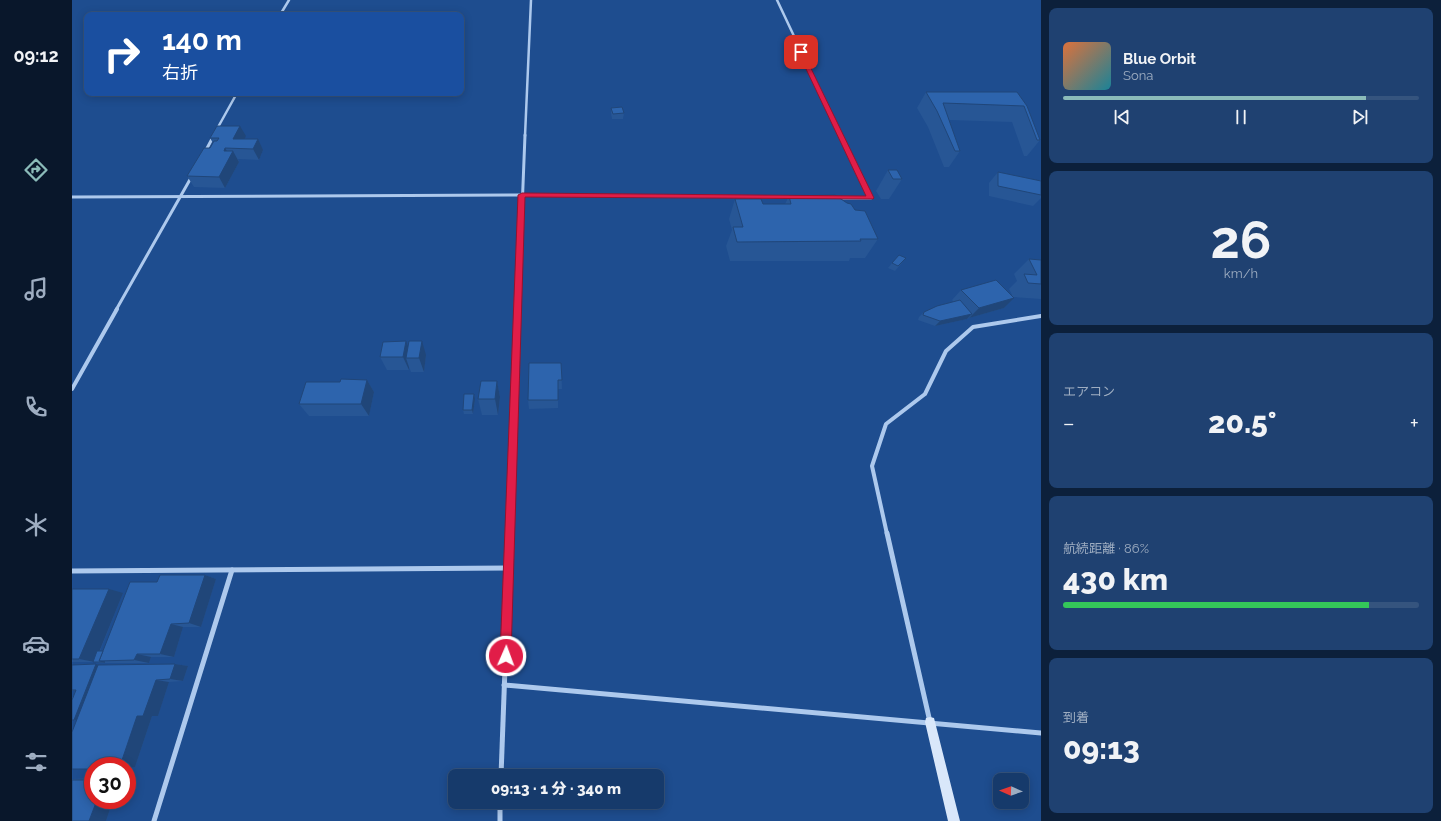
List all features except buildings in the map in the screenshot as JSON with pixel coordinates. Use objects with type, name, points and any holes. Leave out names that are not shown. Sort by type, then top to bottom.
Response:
[{"type":"street","points":[[282,12],[289,0]]},
{"type":"street","points":[[501,769],[522,195],[531,0]]},
{"type":"street","points":[[777,0],[825,104],[871,198],[831,198]]},
{"type":"street","points":[[203,155],[235,96]]},
{"type":"street","points":[[72,389],[196,169]]},
{"type":"street","points":[[72,197],[522,195],[800,197]]},
{"type":"street","points":[[954,821],[872,466],[886,424],[925,394],[946,351],[973,327],[1041,316]]},
{"type":"street","points":[[72,571],[509,568]]},
{"type":"street","points":[[154,821],[232,570]]},
{"type":"street","points":[[504,685],[1041,733]]},
{"type":"street","points":[[500,809],[500,821]]},
{"type":"route","points":[[506,656],[522,195],[871,198],[801,52]]}]
